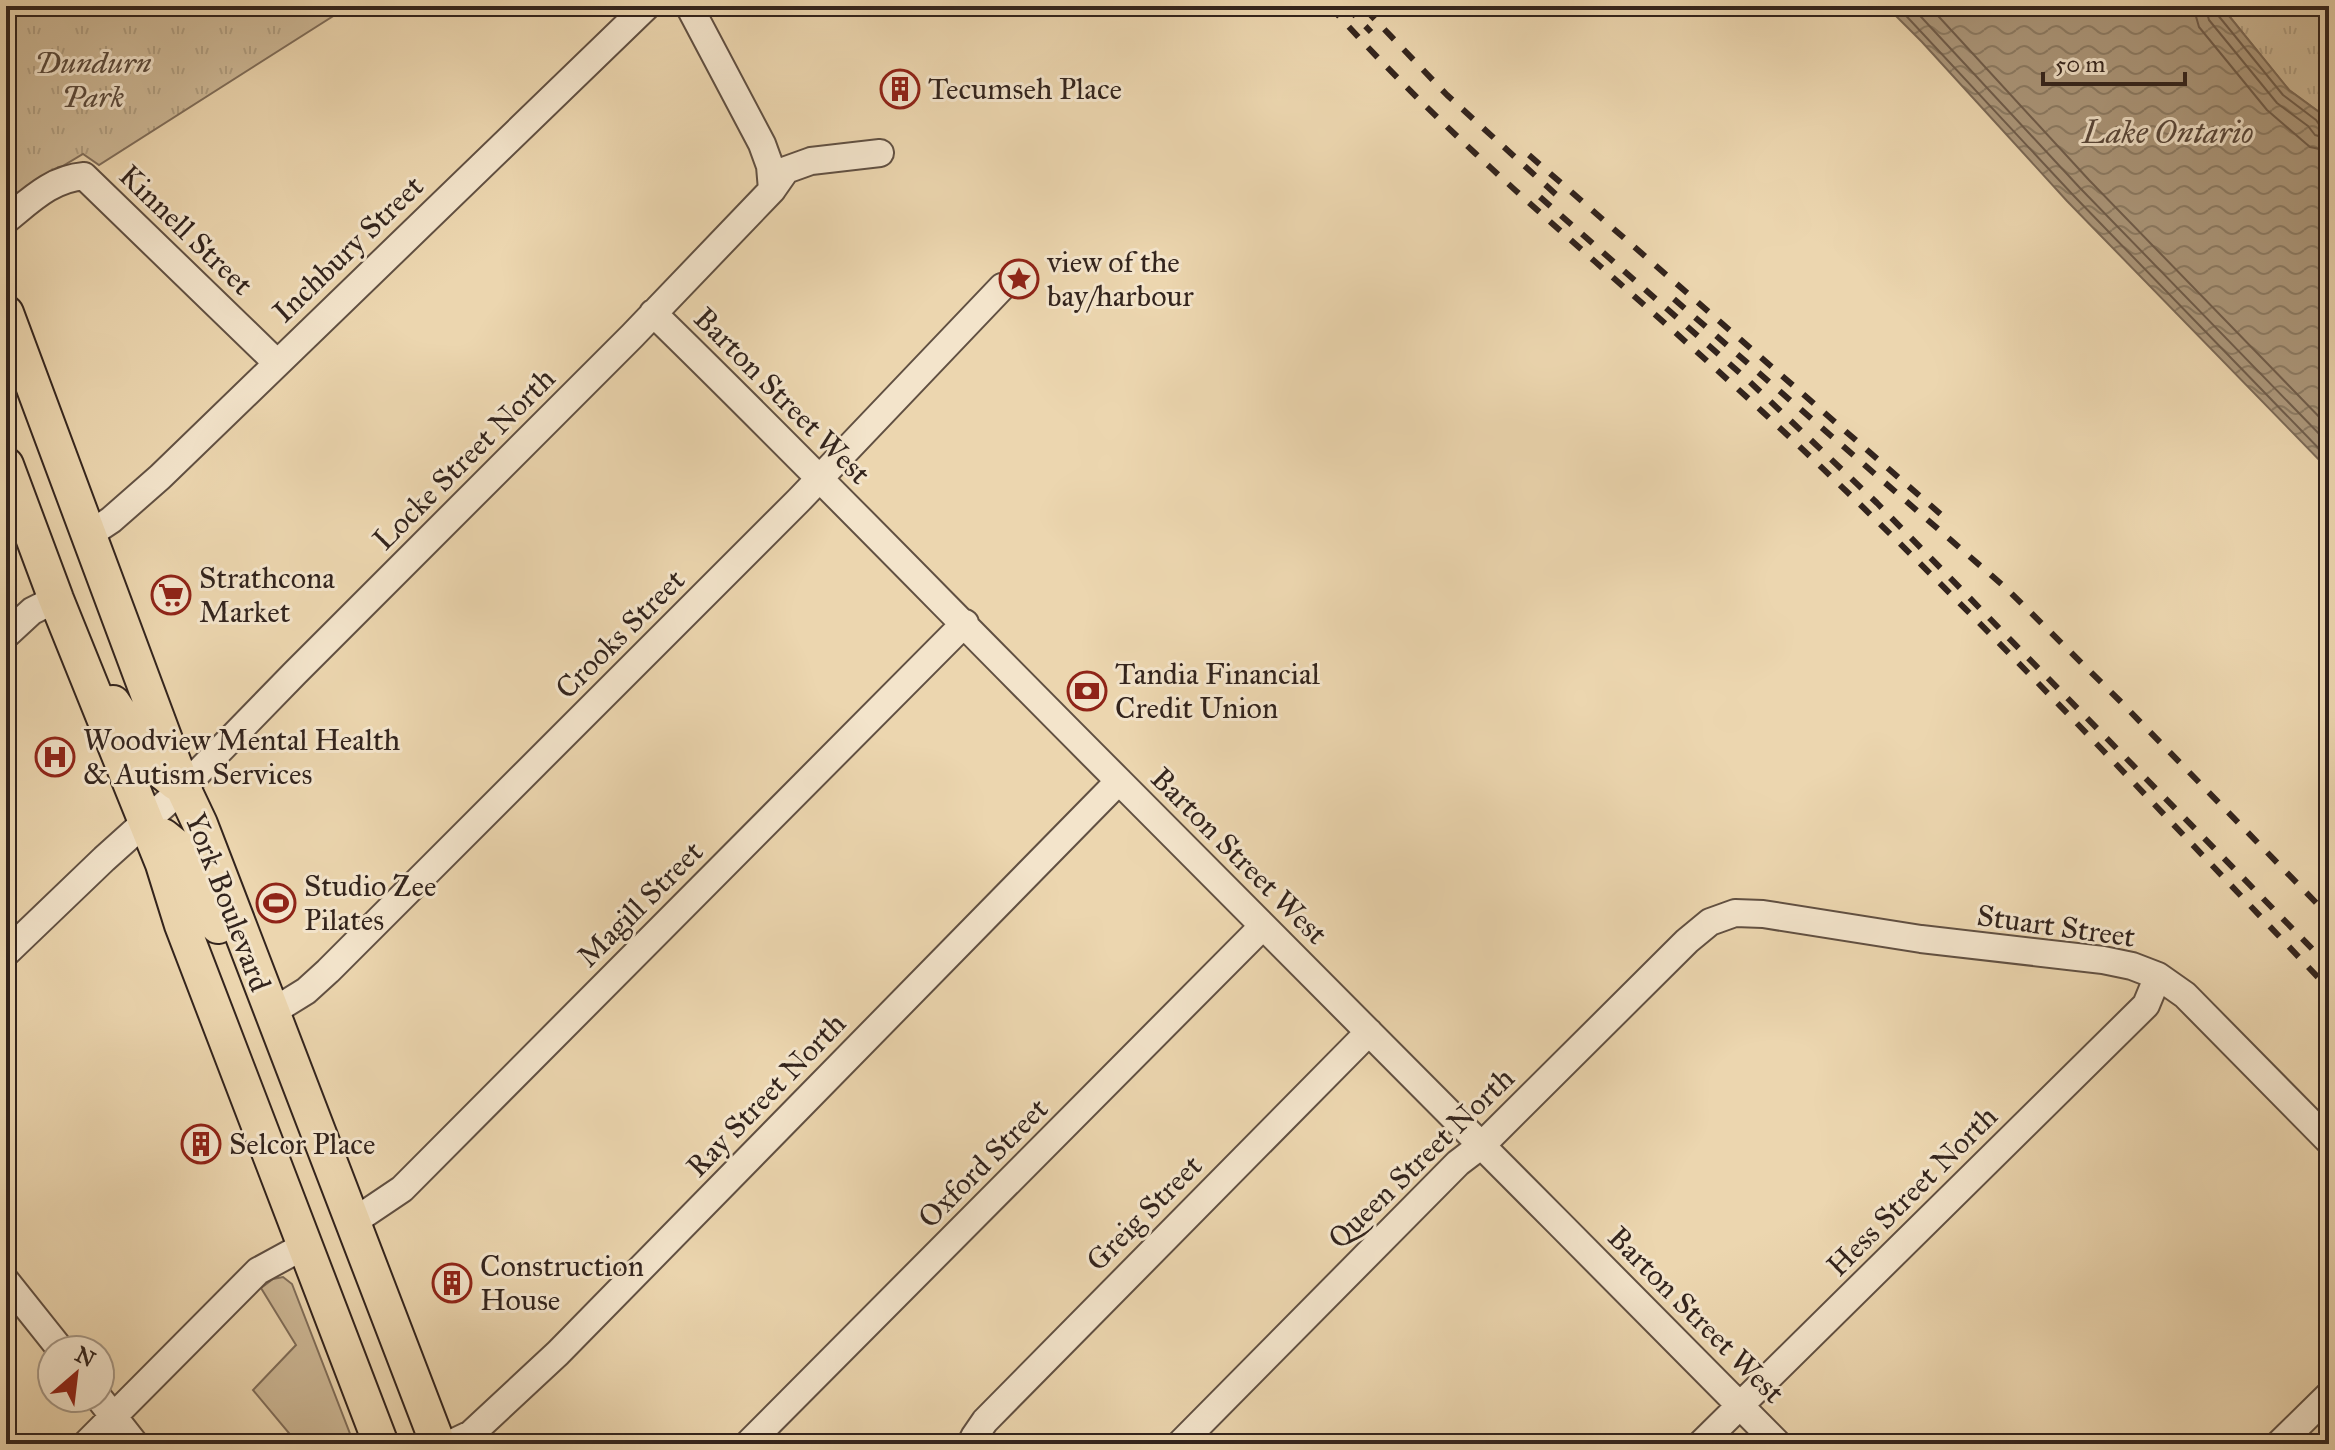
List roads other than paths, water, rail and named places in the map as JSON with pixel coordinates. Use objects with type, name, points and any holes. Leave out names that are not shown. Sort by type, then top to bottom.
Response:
[{"type":"main road","name":"York Boulevard","points":[[6,313],[183,788],[438,1444]]},
{"type":"main road","name":"York Boulevard","points":[[6,465],[56,599],[163,864],[182,925],[381,1444]]},
{"type":"main road","points":[[74,642],[155,766],[183,788]]},
{"type":"main road","points":[[144,821],[178,848],[221,932],[259,981]]},
{"type":"street","name":"Inchbury Street","points":[[90,534],[111,520],[160,477],[647,6]]},
{"type":"street","points":[[689,6],[762,144],[770,166],[772,190]]},
{"type":"street","name":"Locke Street North","points":[[6,953],[144,821],[183,788],[653,313],[772,190],[786,170],[811,161],[880,153]]},
{"type":"street","name":"Kinnell Street","points":[[6,220],[54,184],[66,178],[84,176],[277,363]]},
{"type":"street","name":"Crooks Street","points":[[272,1012],[306,991],[328,971],[819,478],[1002,287]]},
{"type":"street","name":"Barton Street West","points":[[653,313],[965,623],[1778,1444]]},
{"type":"street","points":[[6,635],[32,611],[56,599]]},
{"type":"street","name":"Magill Street","points":[[353,1222],[402,1189],[965,623]]},
{"type":"street","name":"Ray Street North","points":[[450,1444],[471,1434],[558,1353],[1119,781]]},
{"type":"street","name":"Stuart Street","points":[[1710,922],[1735,913],[1763,914],[1921,939],[2103,960],[2158,976],[2203,1012],[2329,1141]]},
{"type":"street","name":"Queen Street North","points":[[1180,1444],[1458,1163],[1483,1144],[1687,941],[1710,922]]},
{"type":"street","name":"Oxford Street","points":[[748,1444],[1263,926]]},
{"type":"street","name":"Hess Street North","points":[[1701,1444],[2146,1005],[2158,976]]},
{"type":"street","name":"Greig Street","points":[[977,1444],[974,1437],[985,1421],[1369,1032]]},
{"type":"street","points":[[116,1399],[258,1271],[304,1246]]},
{"type":"street","points":[[6,1281],[48,1334]]},
{"type":"street","points":[[2279,1444],[2329,1395]]},
{"type":"street","points":[[86,1444],[103,1414]]},
{"type":"street","points":[[112,1414],[135,1444]]},
{"type":"water","name":"Lake Ontario","points":[[1886,6],[2221,6],[2289,90],[2323,115],[2329,130],[2329,470],[2067,201]]},
{"type":"railway","points":[[1330,6],[1383,63],[1494,171],[1725,377],[1853,497],[2060,705],[2329,989]]},
{"type":"railway","points":[[1346,6],[1371,32]]},
{"type":"railway","points":[[1365,9],[1447,95],[1563,201]]},
{"type":"railway","points":[[1529,155],[1945,518]]},
{"type":"railway","points":[[1540,197],[1750,382],[1877,503],[2329,966]]},
{"type":"railway","points":[[1674,299],[2007,589],[2329,916]]},
{"type":"place","name":"Tecumseh Place","points":[[900,89]]},
{"type":"place","name":"view of the bay/harbour","points":[[1019,279]]},
{"type":"place","name":"Strathcona Market","points":[[171,595]]},
{"type":"place","name":"Tandia Financial Credit Union","points":[[1087,691]]},
{"type":"place","name":"Woodview Mental Health & Autism Services","points":[[55,757]]},
{"type":"place","name":"Studio Zee Pilates","points":[[276,903]]},
{"type":"place","name":"Selcor Place","points":[[201,1144]]},
{"type":"place","name":"Construction House","points":[[452,1283]]},
{"type":"park label","name":"Dundurn Park","points":[[93,80]]}]
